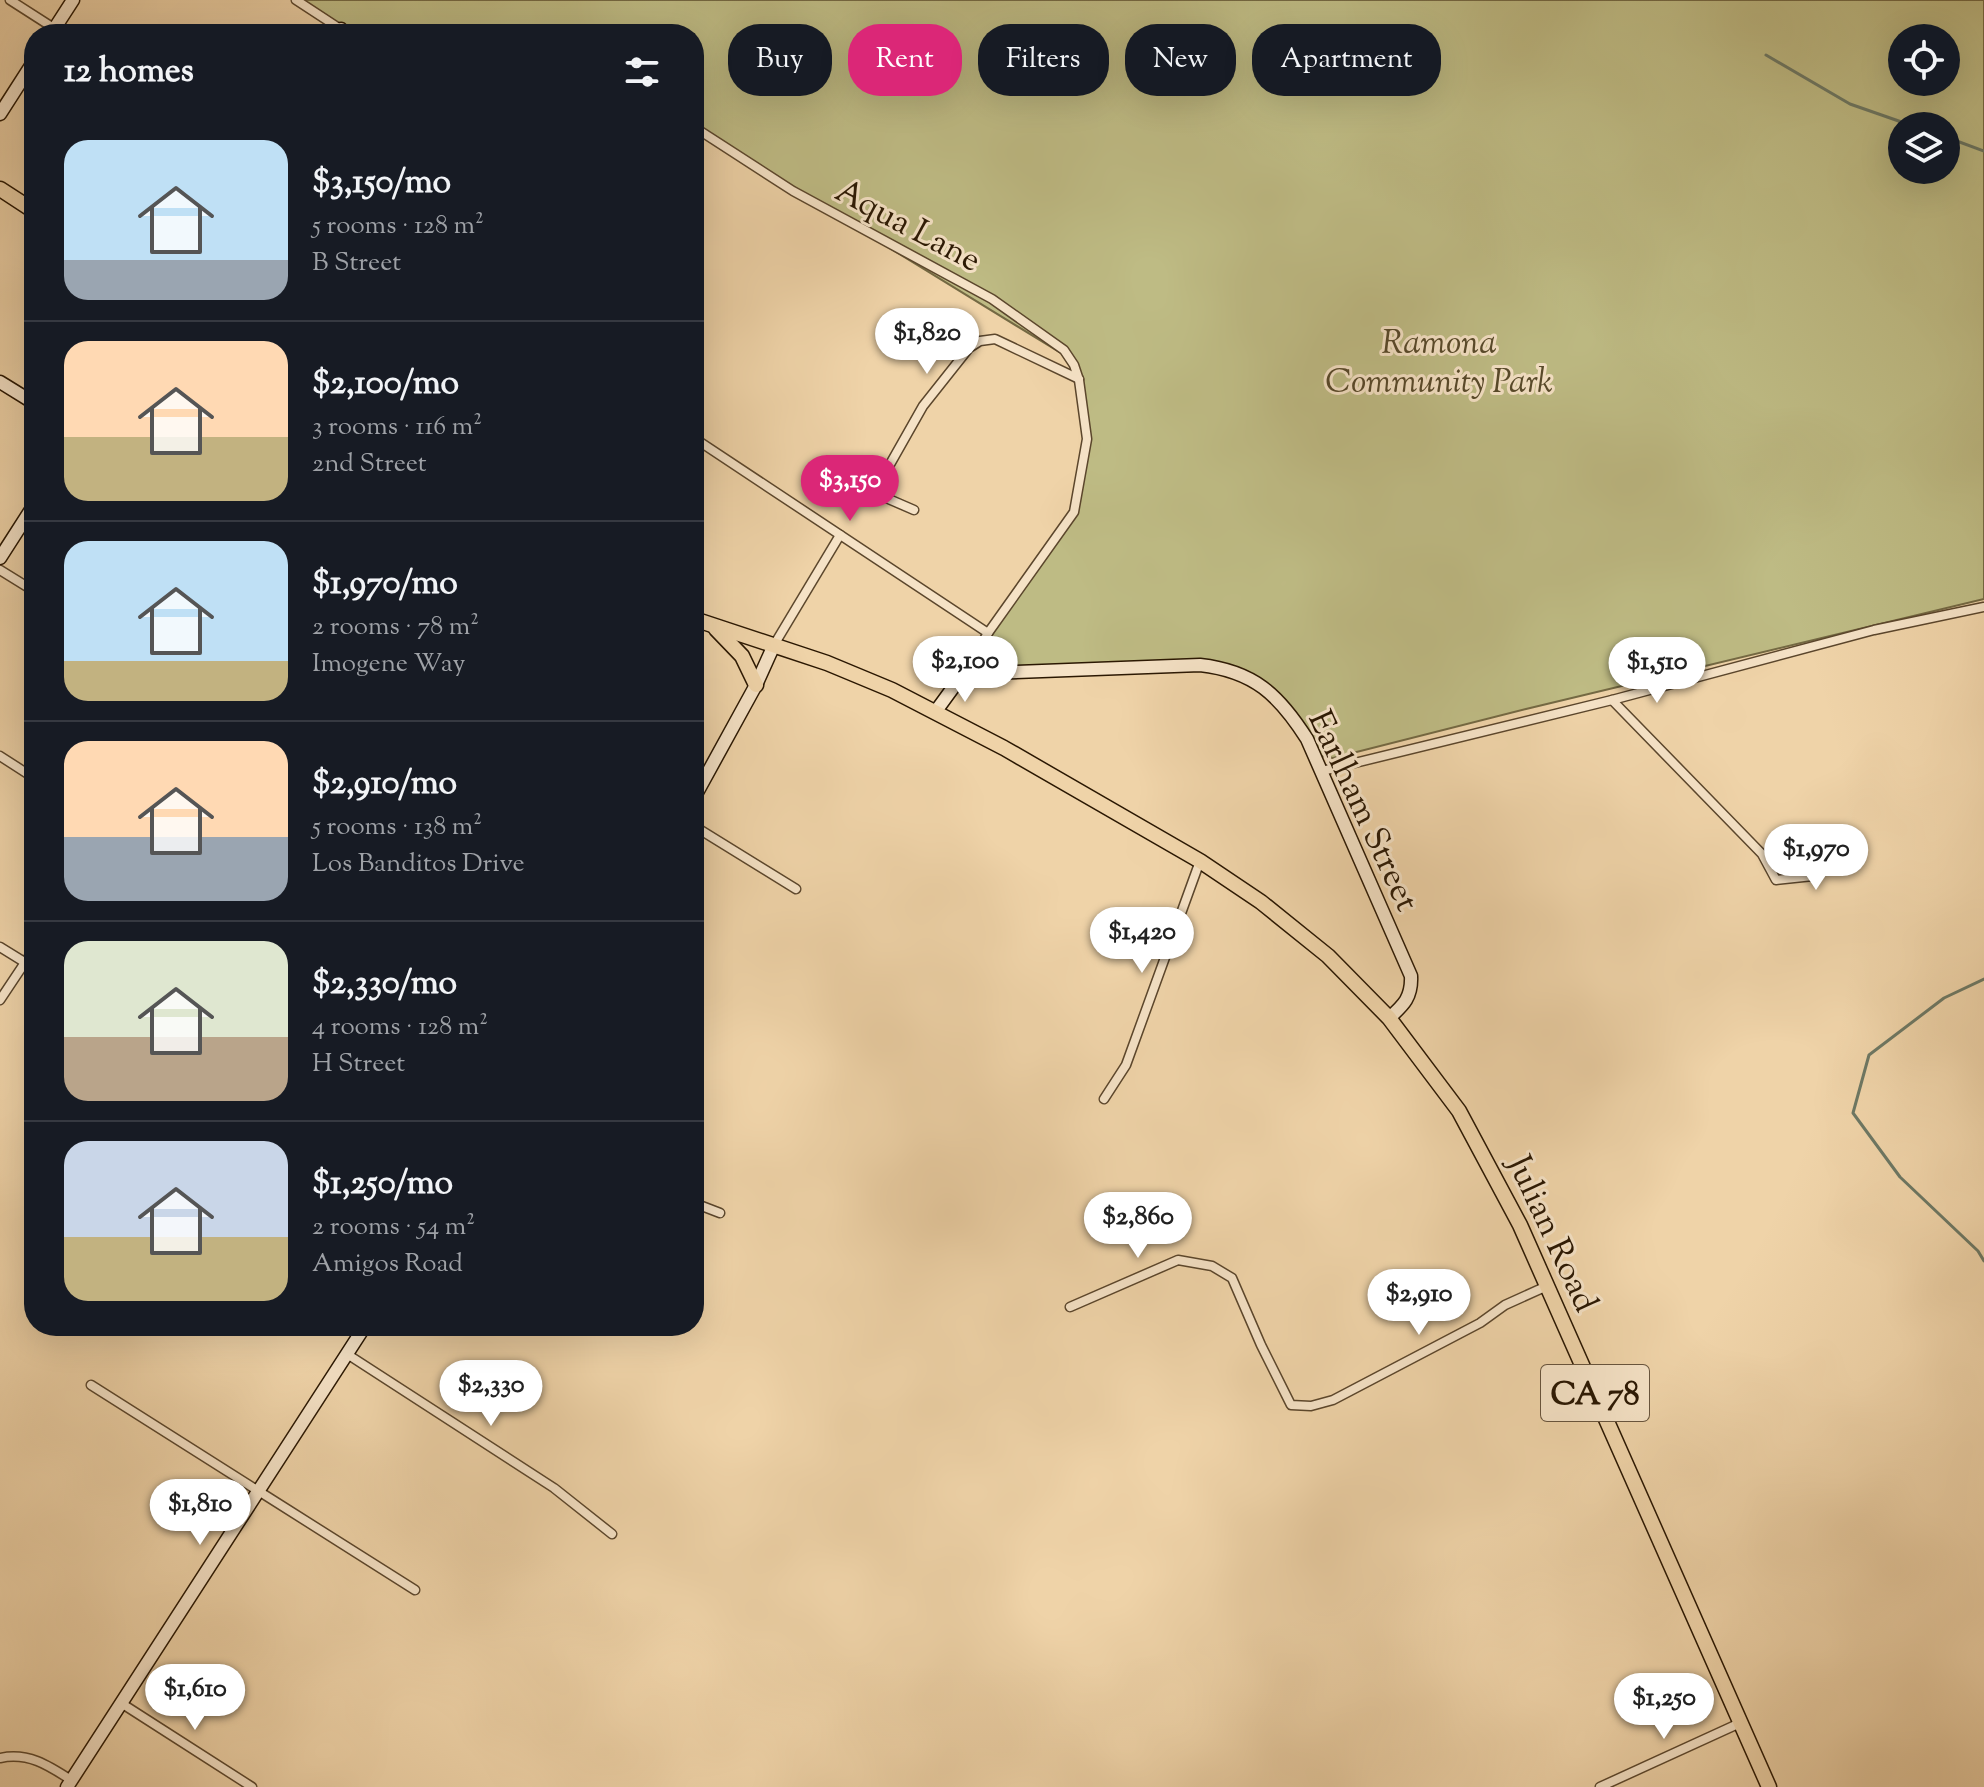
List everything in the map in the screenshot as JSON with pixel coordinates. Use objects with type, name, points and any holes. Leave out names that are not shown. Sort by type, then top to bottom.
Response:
[{"type":"main road","points":[[0,189],[24,205]]},
{"type":"main road","name":"CA 78","points":[[704,623],[839,668],[936,711]]},
{"type":"main road","points":[[713,626],[742,656],[756,685]]},
{"type":"main road","name":"Julian Road","points":[[936,711],[1200,861],[1261,902],[1328,956],[1389,1018],[1459,1111],[1507,1199],[1769,1787]]},
{"type":"street","points":[[10,0],[44,24]]},
{"type":"street","points":[[60,24],[73,0]]},
{"type":"street","points":[[296,0],[330,24]]},
{"type":"street","points":[[0,114],[24,77]]},
{"type":"street","name":"Aqua Lane","points":[[704,133],[793,191],[992,299],[1064,350],[1074,365],[1087,439],[1074,512],[988,633],[963,674]]},
{"type":"street","points":[[914,510],[884,497],[880,482],[923,406],[969,348],[980,341],[995,339],[1079,380]]},
{"type":"street","points":[[0,382],[24,397]]},
{"type":"street","points":[[704,445],[988,633]]},
{"type":"street","points":[[0,558],[24,521]]},
{"type":"street","points":[[704,780],[798,601],[840,535]]},
{"type":"street","points":[[0,570],[24,585]]},
{"type":"street","points":[[1322,771],[1612,700],[1874,630],[1984,607]]},
{"type":"street","name":"Earlham Street","points":[[963,674],[1200,665],[1238,672],[1266,690],[1291,713],[1307,739],[1411,976],[1406,1004],[1389,1018]]},
{"type":"street","points":[[936,711],[963,674]]},
{"type":"street","points":[[1612,700],[1762,854],[1776,880],[1813,876],[1840,860]]},
{"type":"street","points":[[0,756],[24,772]]},
{"type":"street","points":[[704,832],[796,889]]},
{"type":"street","points":[[1104,1099],[1126,1065],[1200,861]]},
{"type":"street","points":[[0,947],[24,961]]},
{"type":"street","points":[[0,1000],[24,964]]},
{"type":"street","points":[[704,1207],[720,1213]]},
{"type":"street","points":[[1070,1307],[1178,1260],[1212,1266],[1232,1278],[1291,1405],[1311,1406],[1333,1400],[1480,1323],[1505,1305],[1547,1286]]},
{"type":"street","points":[[0,1758],[24,1756],[46,1763],[69,1783],[359,1336]]},
{"type":"street","points":[[347,1354],[554,1488],[612,1534]]},
{"type":"street","points":[[91,1385],[415,1590]]},
{"type":"street","points":[[121,1703],[252,1787]]},
{"type":"street","points":[[1600,1787],[1740,1723]]},
{"type":"green space","name":"Ramona Community Park","points":[[297,0],[1984,0],[1984,599],[1333,758],[1315,755],[1295,718],[1231,670],[959,679],[1074,513],[1086,451],[1084,412],[1069,358],[704,134],[704,24],[334,24]]},
{"type":"waterway","points":[[1766,55],[1850,104],[1888,117]]},
{"type":"waterway","points":[[1960,142],[1984,151]]},
{"type":"waterway","points":[[1984,979],[1944,998],[1869,1055],[1853,1113],[1900,1177],[1978,1251],[1984,1261]]}]
